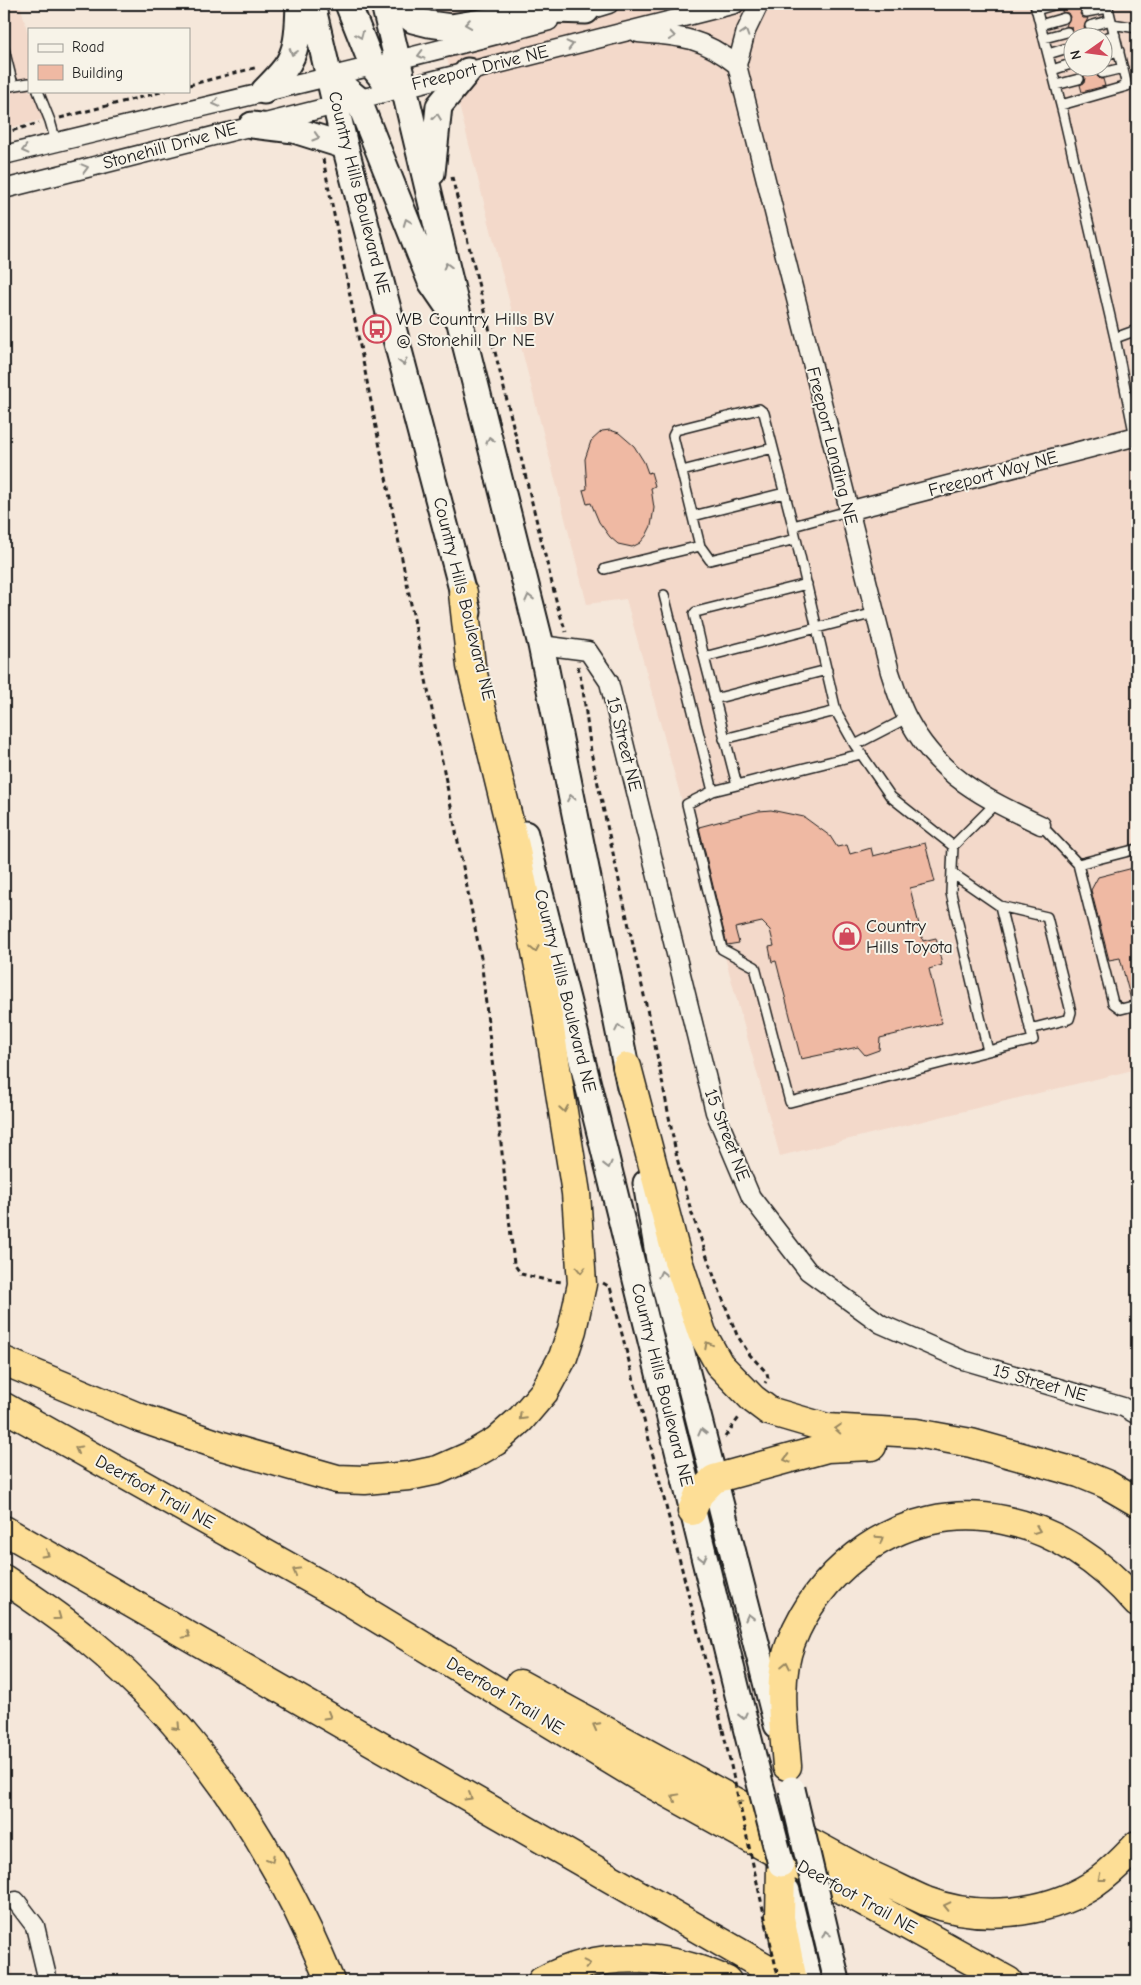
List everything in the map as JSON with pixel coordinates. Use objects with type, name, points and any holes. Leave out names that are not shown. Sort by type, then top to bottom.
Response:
[{"type":"highway","points":[[4,1361],[138,1417],[222,1446],[338,1479],[365,1480],[409,1476],[438,1470],[470,1456],[496,1441],[522,1419],[544,1392],[563,1357],[572,1330],[582,1284],[576,1193],[556,1058],[514,846],[471,666],[463,593]]},
{"type":"highway","points":[[627,1067],[678,1261],[702,1334],[718,1364],[753,1399],[769,1411],[827,1428],[916,1433],[980,1445],[1079,1472],[1137,1502]]},
{"type":"highway","name":"Deerfoot Trail NE","points":[[4,1407],[339,1594],[639,1778],[1008,1981]]},
{"type":"highway","points":[[692,1510],[699,1494],[714,1479],[828,1448],[886,1445],[946,1452],[1058,1482],[1115,1503],[1137,1516]]},
{"type":"highway","points":[[789,1778],[782,1710],[784,1676],[790,1644],[805,1612],[822,1587],[839,1569],[863,1550],[888,1534],[942,1518],[967,1516],[1002,1519],[1036,1529],[1070,1544],[1098,1563],[1123,1586],[1137,1603]]},
{"type":"highway","points":[[4,1530],[788,1981]]},
{"type":"highway","points":[[4,1579],[87,1638],[142,1689],[184,1734],[237,1804],[269,1854],[313,1940],[330,1981]]},
{"type":"highway","points":[[339,1594],[514,1682],[870,1875],[927,1901],[966,1910],[1002,1914],[1035,1908],[1065,1899],[1092,1885],[1137,1845]]},
{"type":"highway","points":[[781,1864],[780,1918],[794,1981]]},
{"type":"highway","points":[[542,1981],[558,1972],[616,1958],[647,1958],[676,1963],[727,1981]]},
{"type":"main road","points":[[264,91],[285,68],[293,55],[298,31],[299,4]]},
{"type":"main road","name":"Country Hills Boulevard NE","points":[[312,4],[330,76]]},
{"type":"main road","points":[[348,4],[373,67],[382,78],[404,88]]},
{"type":"main road","name":"Country Hills Boulevard NE","points":[[384,4],[461,327],[541,645],[580,846],[627,1067],[661,1271],[789,1778],[837,1981]]},
{"type":"main road","points":[[393,4],[413,20],[451,27],[554,10],[598,7]]},
{"type":"main road","points":[[431,200],[434,143],[439,106],[468,71]]},
{"type":"main road","points":[[330,76],[347,102],[431,282],[461,327]]},
{"type":"main road","name":"Country Hills Boulevard NE","points":[[347,102],[334,150],[463,593],[567,999],[809,1981]]},
{"type":"main road","points":[[252,125],[294,130],[334,150]]},
{"type":"street","name":"Freeport Drive NE","points":[[347,102],[735,4]]},
{"type":"street","name":"Freeport Landing NE","points":[[759,4],[746,31],[737,65],[890,672],[907,718],[930,752],[958,780],[996,804],[1041,825]]},
{"type":"street","name":"Freeport Drive NE","points":[[330,76],[398,61],[598,7]]},
{"type":"street","name":"Freeport Drive NE","points":[[624,32],[694,39],[720,51],[737,65]]},
{"type":"street","name":"Stonehill Drive NE","points":[[4,155],[330,76]]},
{"type":"street","name":"Stonehill Drive NE","points":[[4,189],[347,102]]},
{"type":"street","name":"Freeport Way NE","points":[[848,511],[1136,437]]},
{"type":"street","name":"15 Street NE","points":[[541,645],[588,651],[609,682],[714,1112],[751,1197],[808,1271],[881,1324],[962,1360],[1123,1407],[1137,1415]]},
{"type":"street","points":[[10,1900],[35,1926],[48,1981]]},
{"type":"lane","points":[[1057,4],[1035,7],[1061,105],[1116,338],[1136,437]]},
{"type":"lane","points":[[1061,105],[1127,86],[1108,6],[1086,12]]},
{"type":"lane","points":[[1040,25],[1064,18]]},
{"type":"lane","points":[[1090,26],[1112,22],[1137,28]]},
{"type":"lane","points":[[1044,38],[1064,33]]},
{"type":"lane","points":[[4,49],[8,86],[28,83]]},
{"type":"lane","points":[[1048,54],[1064,49]]},
{"type":"lane","points":[[1114,52],[1119,51]]},
{"type":"lane","points":[[1052,70],[1064,66]]},
{"type":"lane","points":[[1114,70],[1123,68]]},
{"type":"lane","points":[[1056,86],[1079,79]]},
{"type":"lane","points":[[38,92],[56,142]]},
{"type":"lane","points":[[1116,338],[1137,330]]},
{"type":"lane","points":[[796,538],[710,560],[700,546],[673,436],[676,430],[759,409],[764,413],[796,538],[836,710],[855,745],[891,797],[953,846]]},
{"type":"lane","points":[[682,471],[773,448]]},
{"type":"lane","points":[[693,516],[784,493]]},
{"type":"lane","points":[[793,526],[848,511]]},
{"type":"lane","points":[[605,569],[700,546]]},
{"type":"lane","points":[[737,785],[694,614],[807,584]]},
{"type":"lane","points":[[664,595],[713,791]]},
{"type":"lane","points":[[704,656],[875,613]]},
{"type":"lane","points":[[714,699],[827,670]]},
{"type":"lane","points":[[724,739],[836,710]]},
{"type":"lane","points":[[855,745],[907,718]]},
{"type":"lane","points":[[861,754],[713,791],[687,804],[722,950],[755,967],[790,1102],[1033,1040],[1000,906]]},
{"type":"lane","points":[[988,1051],[950,893],[953,846],[996,804]]},
{"type":"lane","points":[[1041,825],[1078,864],[1113,1003],[1121,1008],[1137,1005]]},
{"type":"lane","points":[[1078,864],[1137,849]]},
{"type":"lane","points":[[952,873],[1000,906],[1047,917],[1071,1012],[1069,1018],[1030,1029]]},
{"type":"path","points":[[190,85],[263,66]]},
{"type":"path","points":[[4,133],[161,92]]},
{"type":"path","points":[[334,150],[481,958],[514,1264],[521,1274],[546,1280],[582,1284],[604,1283],[610,1287],[723,1730],[779,1981]]},
{"type":"path","points":[[452,174],[556,598],[583,690],[591,752],[657,1055],[677,1158],[691,1211],[737,1335],[750,1355],[767,1373],[768,1378],[763,1386]]},
{"type":"path","points":[[721,1442],[743,1413]]},
{"type":"shaded area","points":[[4,4],[20,4],[28,34],[28,92],[42,92],[49,118],[4,129]]},
{"type":"shaded area","points":[[433,4],[1137,4],[1137,1069],[780,1156],[626,599],[587,604]]},
{"type":"shaded area","points":[[4,1935],[15,1981],[4,1981]]},
{"type":"building","points":[[1063,4],[1084,4],[1080,14],[1083,18],[1088,18],[1084,28],[1066,26],[1070,17],[1068,13],[1062,12]]},
{"type":"building","points":[[1085,78],[1099,78],[1103,79],[1105,86],[1082,92],[1080,85],[1084,83]]},
{"type":"building","points":[[610,430],[619,433],[634,446],[644,462],[648,473],[651,472],[655,486],[651,488],[654,508],[651,526],[640,543],[632,547],[618,544],[610,537],[599,522],[591,503],[587,504],[583,490],[587,489],[585,459],[591,441],[602,431]]},
{"type":"building","name":"Country Hills Toyota","points":[[771,810],[804,817],[830,836],[837,847],[847,845],[850,854],[871,848],[873,856],[925,843],[935,882],[910,888],[923,941],[936,938],[942,965],[929,969],[942,1023],[880,1038],[879,1050],[865,1055],[858,1047],[801,1059],[776,961],[772,962],[769,947],[774,946],[770,930],[762,922],[735,928],[739,943],[727,945],[699,827],[759,811]]},
{"type":"building","points":[[1137,867],[1137,999],[1131,1000],[1120,958],[1109,960],[1091,890],[1098,877]]},
{"type":"place","name":"WB Country Hills BV @ Stonehill Dr NE","points":[[377,329]]},
{"type":"place","name":"Country Hills Toyota","points":[[847,936]]}]
